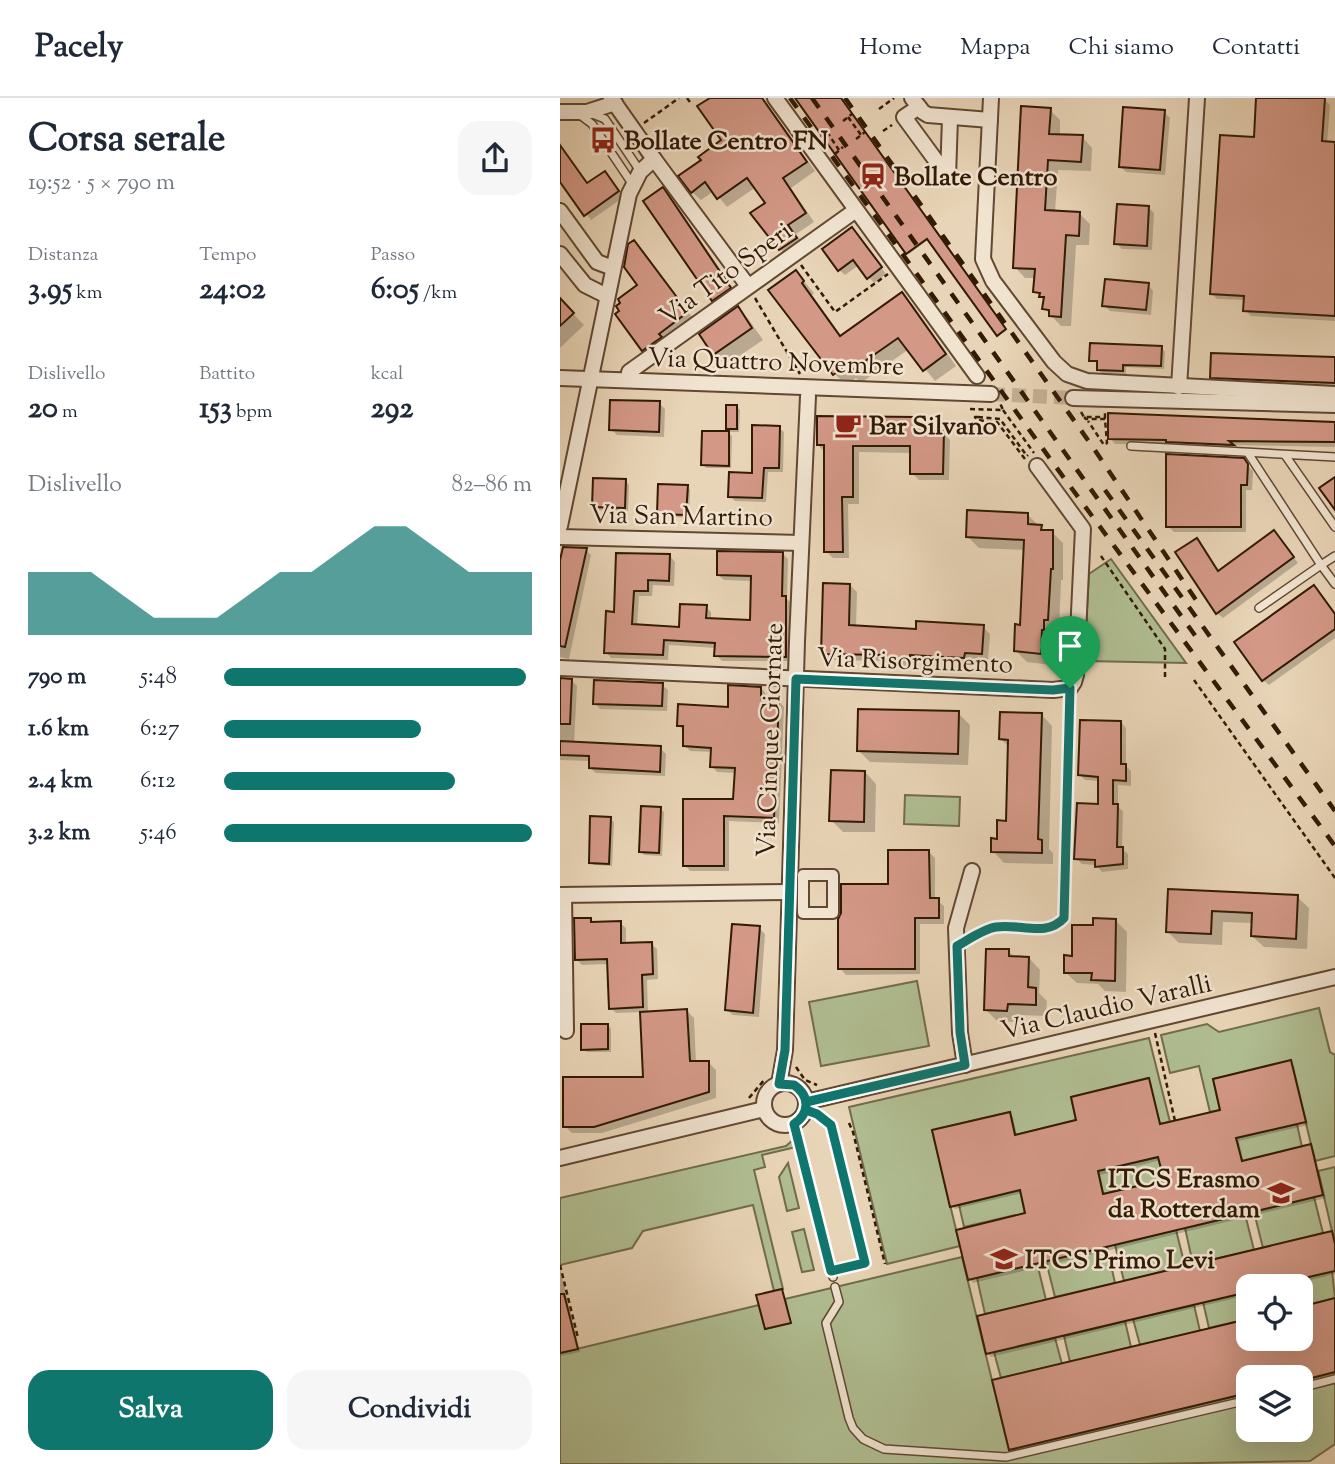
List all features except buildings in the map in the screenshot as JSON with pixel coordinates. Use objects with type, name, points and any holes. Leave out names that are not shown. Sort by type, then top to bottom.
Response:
[{"type":"street","points":[[775,98],[977,376]]},
{"type":"street","points":[[991,98],[983,258],[993,281],[1054,362],[1067,374],[1087,381],[1335,394]]},
{"type":"street","points":[[1179,387],[1197,98]]},
{"type":"street","points":[[560,112],[582,112],[613,101],[748,286]]},
{"type":"street","points":[[950,118],[948,177],[904,117],[915,102],[928,115],[990,120]]},
{"type":"street","points":[[560,526],[613,268],[636,178],[654,159]]},
{"type":"street","name":"Via Tito Speri","points":[[628,380],[629,372],[856,210]]},
{"type":"street","points":[[560,211],[597,262],[613,268]]},
{"type":"street","points":[[560,254],[585,285],[607,296]]},
{"type":"street","name":"Via Quattro Novembre","points":[[560,378],[991,394]]},
{"type":"street","name":"Via Cinque Giornate","points":[[772,1081],[784,1064],[808,397]]},
{"type":"street","points":[[1073,398],[1335,405]]},
{"type":"street","points":[[1034,457],[1083,528],[1076,675],[1070,688]]},
{"type":"street","name":"Via San Martino","points":[[560,537],[801,543]]},
{"type":"street","name":"Via Risorgimento","points":[[560,668],[1053,690],[1070,688]]},
{"type":"street","points":[[965,1065],[960,1032],[956,928],[972,871]]},
{"type":"street","points":[[803,875],[833,875],[833,913],[803,913],[803,875]]},
{"type":"street","points":[[566,1031],[562,895],[789,892]]},
{"type":"street","name":"Via Claudio Varalli","points":[[806,1106],[965,1065],[1335,977]]},
{"type":"street","points":[[772,1081],[794,1085],[804,1095],[806,1106],[803,1116],[794,1124],[775,1124],[764,1109],[766,1093],[772,1081]]},
{"type":"street","points":[[560,1158],[764,1109]]},
{"type":"lane","points":[[582,112],[636,178]]},
{"type":"lane","points":[[582,112],[605,119],[636,178]]},
{"type":"lane","points":[[1130,446],[1335,457]]},
{"type":"lane","points":[[1248,453],[1335,584]]},
{"type":"lane","points":[[1284,455],[1335,527]]},
{"type":"lane","points":[[1259,608],[1335,556]]},
{"type":"lane","points":[[1070,688],[1070,714]]},
{"type":"lane","points":[[794,1124],[832,1274],[865,1263],[831,1125],[806,1106]]},
{"type":"lane","points":[[835,1287],[839,1302],[826,1323],[849,1418],[853,1428],[863,1439],[884,1449],[1006,1457],[1236,1403]]},
{"type":"lane","points":[[1313,1385],[1335,1379]]},
{"type":"path","points":[[644,122],[679,98]]},
{"type":"path","points":[[687,98],[692,105]]},
{"type":"path","points":[[879,109],[894,98]]},
{"type":"path","points":[[842,121],[850,115],[863,133],[856,139]]},
{"type":"path","points":[[822,136],[828,131],[841,149],[835,154]]},
{"type":"path","points":[[793,254],[835,312],[897,267]]},
{"type":"path","points":[[748,286],[801,375]]},
{"type":"path","points":[[966,404],[977,421],[997,422],[1025,460],[1034,457]]},
{"type":"path","points":[[1003,410],[1034,457]]},
{"type":"path","points":[[975,417],[1000,419],[1027,456],[1034,457]]},
{"type":"path","points":[[1084,417],[1105,419],[1107,443],[1104,445],[1088,421]]},
{"type":"path","points":[[1101,556],[1166,649],[1165,679]]},
{"type":"path","points":[[1194,680],[1335,878]]},
{"type":"path","points":[[957,946],[994,927],[1048,929],[1058,925],[1064,918],[1070,714]]},
{"type":"path","points":[[1155,1033],[1175,1121]]},
{"type":"path","points":[[795,1063],[805,1080],[824,1086]]},
{"type":"path","points":[[744,1101],[772,1081]]},
{"type":"path","points":[[849,1123],[885,1264]]},
{"type":"path","points":[[560,1265],[578,1338]]},
{"type":"green space","points":[[1111,559],[1186,663],[1084,661],[1089,574]]},
{"type":"green space","points":[[905,795],[960,797],[959,826],[904,824]]},
{"type":"green space","points":[[917,981],[929,1046],[821,1066],[809,1002]]},
{"type":"green space","points":[[1319,1008],[1330,1052],[1335,1055],[1335,1156],[1315,1161],[1291,1061],[1213,1079],[1220,1110],[1210,1112],[1199,1066],[1170,1073],[1161,1035],[1207,1024],[1219,1032]]},
{"type":"green space","points":[[1149,1038],[1170,1122],[1160,1124],[1148,1078],[1071,1097],[1076,1120],[1015,1135],[1010,1112],[932,1130],[960,1246],[887,1264],[849,1107]]},
{"type":"green space","points":[[1297,1124],[1302,1147],[1243,1166],[1236,1138]]},
{"type":"green space","points":[[794,1139],[796,1147],[762,1155],[765,1167],[754,1170],[783,1289],[774,1291],[753,1205],[643,1231],[632,1248],[560,1265],[560,1198],[786,1146]]},
{"type":"green space","points":[[1158,1157],[1164,1180],[1103,1194],[1098,1171]]},
{"type":"green space","points":[[788,1163],[799,1208],[787,1211],[779,1177]]},
{"type":"green space","points":[[1335,1167],[1335,1244],[1318,1171]]},
{"type":"green space","points":[[1020,1190],[1026,1218],[1015,1215],[964,1227],[959,1205]]},
{"type":"green space","points":[[1314,1197],[1323,1233],[1263,1248],[1254,1212]]},
{"type":"green space","points":[[1245,1214],[1254,1250],[1193,1264],[1185,1228]]},
{"type":"green space","points":[[804,1229],[814,1270],[802,1272],[792,1232]]},
{"type":"green space","points":[[1176,1230],[1185,1266],[1124,1281],[1115,1245]]},
{"type":"green space","points":[[1107,1247],[1115,1283],[1055,1297],[1046,1261]]},
{"type":"green space","points":[[962,1257],[1009,1450],[1236,1396],[1236,1442],[1313,1442],[1313,1378],[1335,1372],[1335,1444],[1310,1461],[1145,1464],[560,1464],[560,1353],[759,1305],[765,1329],[790,1323],[785,1299]]},
{"type":"green space","points":[[1037,1263],[1046,1300],[985,1314],[977,1278]]},
{"type":"green space","points":[[1332,1271],[1335,1298],[1313,1304],[1313,1276]]},
{"type":"green space","points":[[1236,1295],[1236,1322],[1209,1328],[1203,1302]]},
{"type":"green space","points":[[1194,1305],[1200,1331],[1140,1345],[1133,1319]]},
{"type":"green space","points":[[1125,1321],[1131,1347],[1070,1362],[1064,1336]]},
{"type":"green space","points":[[1055,1338],[1062,1364],[1001,1378],[994,1352]]},
{"type":"tunnel","points":[[991,394],[1073,398]]},
{"type":"railway","points":[[790,98],[1056,467],[1335,846]]},
{"type":"railway","points":[[812,98],[1199,641]]},
{"type":"railway","points":[[845,98],[1090,443],[1198,603]]},
{"type":"railway","points":[[1105,490],[1335,811]]},
{"type":"place","name":"Bollate Centro FN","points":[[603,140]]},
{"type":"place","name":"Bollate Centro","points":[[873,176]]},
{"type":"place","name":"Bar Silvano","points":[[848,425]]},
{"type":"place","name":"ITCS Erasmo da Rotterdam","points":[[1281,1193]]},
{"type":"place","name":"ITCS Primo Levi","points":[[1004,1259]]},
{"type":"route","points":[[1070,688],[1053,690],[796,679],[785,1050],[779,1084],[794,1085],[800,1089],[806,1102],[803,1116],[794,1124],[831,1271],[865,1263],[831,1125],[817,1114],[806,1110],[806,1102],[965,1065],[960,1032],[957,946],[994,927],[1048,929],[1058,925],[1064,918],[1070,688]]}]
